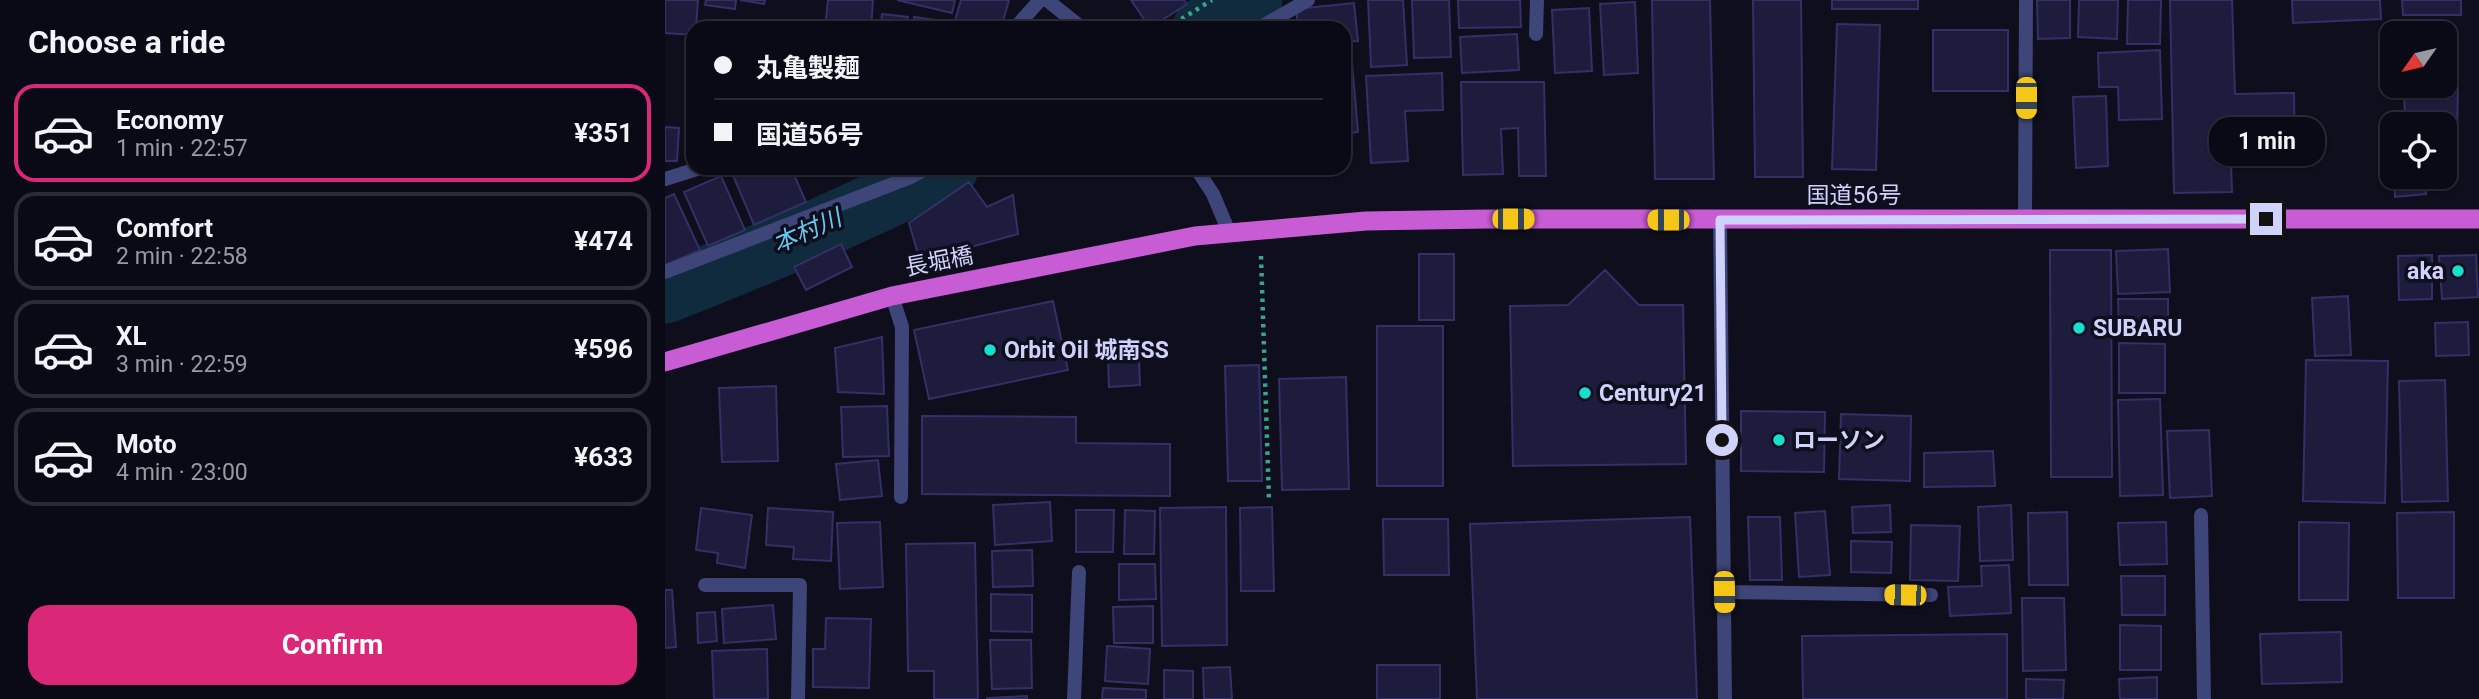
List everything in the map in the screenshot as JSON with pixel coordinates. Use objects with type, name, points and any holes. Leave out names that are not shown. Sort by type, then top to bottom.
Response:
[{"type":"highway","name":"国道56号","points":[[1229,232],[1366,221],[1486,219],[2479,219]]},
{"type":"highway","name":"長堀橋","points":[[665,362],[892,296],[1229,232]]},
{"type":"street","points":[[1021,21],[1039,0]]},
{"type":"street","points":[[1047,0],[1073,21]]},
{"type":"street","points":[[1271,21],[1308,0]]},
{"type":"street","points":[[1536,34],[1537,0]]},
{"type":"street","points":[[2025,219],[2026,0]]},
{"type":"street","points":[[665,179],[686,172]]},
{"type":"street","points":[[665,272],[915,175]]},
{"type":"street","points":[[1201,175],[1213,194],[1229,232]]},
{"type":"street","points":[[1720,220],[1725,699]]},
{"type":"street","points":[[892,296],[902,327],[901,497]]},
{"type":"street","points":[[2201,515],[2204,699]]},
{"type":"street","points":[[1074,699],[1079,572]]},
{"type":"street","points":[[705,585],[800,585],[798,699]]},
{"type":"street","points":[[1724,592],[1931,595]]},
{"type":"path","points":[[1178,21],[1212,0]]},
{"type":"path","points":[[1261,229],[1269,500]]},
{"type":"building","points":[[665,0],[698,0],[696,21],[686,21],[686,34],[665,33]]},
{"type":"building","points":[[706,0],[736,0],[735,9],[705,5]]},
{"type":"building","points":[[740,0],[765,0],[764,4]]},
{"type":"building","points":[[828,0],[873,0],[872,21],[826,21]]},
{"type":"building","points":[[897,0],[955,0],[952,13]]},
{"type":"building","points":[[961,0],[1009,0],[1003,21],[955,21]]},
{"type":"building","points":[[1131,0],[1184,0],[1187,4],[1161,21],[1145,21]]},
{"type":"building","points":[[1368,0],[1403,0],[1407,65],[1371,67]]},
{"type":"building","points":[[1412,0],[1449,0],[1451,57],[1414,58]]},
{"type":"building","points":[[1458,0],[1520,0],[1521,27],[1459,28]]},
{"type":"building","points":[[1652,0],[1710,0],[1714,179],[1655,179]]},
{"type":"building","points":[[1753,0],[1801,0],[1803,177],[1755,177]]},
{"type":"building","points":[[1832,0],[1918,0],[1918,9],[1832,9]]},
{"type":"building","points":[[2037,0],[2070,0],[2070,38],[2038,39]]},
{"type":"building","points":[[2079,0],[2118,0],[2117,39],[2078,37]]},
{"type":"building","points":[[2128,0],[2161,0],[2160,44],[2127,44]]},
{"type":"building","points":[[2170,0],[2232,0],[2235,94],[2294,93],[2295,162],[2231,164],[2232,192],[2174,193]]},
{"type":"building","points":[[2292,0],[2380,0],[2381,19],[2293,23]]},
{"type":"building","points":[[2402,0],[2461,0],[2461,15],[2403,15]]},
{"type":"building","points":[[1635,2],[1638,73],[1604,75],[1600,4]]},
{"type":"building","points":[[1354,3],[1358,41],[1351,42],[1351,21],[1297,21],[1296,9]]},
{"type":"building","points":[[1589,8],[1592,71],[1555,73],[1552,10]]},
{"type":"building","points":[[882,14],[908,17],[908,21],[881,21]]},
{"type":"building","points":[[914,17],[944,21],[914,21]]},
{"type":"building","points":[[1837,24],[1880,25],[1876,170],[1832,169]]},
{"type":"building","points":[[1933,30],[2008,30],[2008,91],[1933,91]]},
{"type":"building","points":[[1517,34],[1519,70],[1462,73],[1460,37]]},
{"type":"building","points":[[2160,50],[2162,119],[2119,120],[2118,87],[2099,87],[2098,53]]},
{"type":"building","points":[[1351,51],[1358,132],[1351,133]]},
{"type":"building","points":[[1442,73],[1443,110],[1405,111],[1408,161],[1371,163],[1366,76]]},
{"type":"building","points":[[1461,82],[1544,82],[1546,176],[1519,176],[1518,128],[1501,129],[1503,174],[1463,175]]},
{"type":"building","points":[[2458,87],[2457,137],[2457,112],[2405,112],[2404,98],[2457,98]]},
{"type":"building","points":[[2106,96],[2108,166],[2076,168],[2073,97]]},
{"type":"building","points":[[665,127],[679,128],[677,161],[665,161]]},
{"type":"building","points":[[733,175],[794,175],[806,202],[754,225]]},
{"type":"building","points":[[721,176],[745,230],[708,246],[684,192]]},
{"type":"building","points":[[969,182],[987,207],[1013,195],[1018,234],[920,261],[909,223]]},
{"type":"building","points":[[2395,189],[2426,189],[2426,194],[2395,197]]},
{"type":"building","points":[[674,194],[700,250],[665,265],[665,198]]},
{"type":"building","points":[[841,244],[852,267],[806,290],[794,267]]},
{"type":"building","points":[[2168,249],[2170,292],[2118,294],[2116,251]]},
{"type":"building","points":[[2050,250],[2111,250],[2112,477],[2051,477]]},
{"type":"building","points":[[1419,254],[1454,254],[1454,320],[1419,320]]},
{"type":"building","points":[[2432,255],[2432,299],[2399,300],[2398,256]]},
{"type":"building","points":[[2476,255],[2478,297],[2442,299],[2439,256]]},
{"type":"building","points":[[1605,270],[1639,305],[1683,305],[1686,464],[1513,466],[1510,306],[1568,305]]},
{"type":"building","points":[[2348,296],[2351,355],[2315,356],[2312,298]]},
{"type":"building","points":[[2118,299],[2168,299],[2168,335],[2119,336]]},
{"type":"building","points":[[1053,301],[1068,370],[929,399],[914,330]]},
{"type":"building","points":[[2468,322],[2469,355],[2436,356],[2435,323]]},
{"type":"building","points":[[1377,326],[1443,326],[1443,486],[1377,486]]},
{"type":"building","points":[[882,337],[884,394],[838,392],[835,348]]},
{"type":"building","points":[[2119,343],[2165,344],[2165,393],[2119,393]]},
{"type":"building","points":[[1139,359],[1140,385],[1109,387],[1108,360]]},
{"type":"building","points":[[2306,360],[2388,361],[2385,503],[2303,501]]},
{"type":"building","points":[[1259,365],[1262,481],[1228,481],[1225,366]]},
{"type":"building","points":[[1346,377],[1349,489],[1282,490],[1279,379]]},
{"type":"building","points":[[2445,380],[2448,501],[2402,502],[2399,381]]},
{"type":"building","points":[[776,386],[778,461],[722,462],[719,388]]},
{"type":"building","points":[[2160,399],[2163,495],[2120,496],[2118,400]]},
{"type":"building","points":[[887,406],[889,456],[843,457],[841,407]]},
{"type":"building","points":[[1741,411],[1825,412],[1824,472],[1741,471]]},
{"type":"building","points":[[1841,414],[1911,416],[1910,481],[1839,479]]},
{"type":"building","points":[[922,416],[1076,417],[1076,443],[1170,444],[1170,496],[922,494]]},
{"type":"building","points":[[2209,430],[2212,496],[2170,498],[2167,431]]},
{"type":"building","points":[[1993,451],[1995,486],[1924,487],[1924,453]]},
{"type":"building","points":[[878,460],[882,496],[840,500],[836,464]]},
{"type":"building","points":[[1050,502],[1052,541],[995,545],[993,505]]},
{"type":"building","points":[[1890,505],[1891,532],[1853,533],[1852,507]]},
{"type":"building","points":[[2011,505],[2013,560],[1980,561],[1978,507]]},
{"type":"building","points":[[1226,507],[1227,645],[1162,646],[1160,508]]},
{"type":"building","points":[[1272,507],[1274,591],[1241,591],[1240,508]]},
{"type":"building","points":[[701,508],[752,515],[745,568],[717,563],[718,553],[696,550]]},
{"type":"building","points":[[768,508],[833,512],[831,561],[793,559],[794,547],[766,545]]},
{"type":"building","points":[[1076,510],[1114,510],[1113,552],[1076,552]]},
{"type":"building","points":[[1125,510],[1155,511],[1154,554],[1124,554]]},
{"type":"building","points":[[1825,511],[1830,575],[1799,577],[1795,513]]},
{"type":"building","points":[[2067,512],[2068,585],[2029,585],[2028,513]]},
{"type":"building","points":[[2454,512],[2454,598],[2398,598],[2397,513]]},
{"type":"building","points":[[1690,517],[1697,699],[1477,699],[1470,524]]},
{"type":"building","points":[[1748,517],[1780,517],[1782,580],[1750,580]]},
{"type":"building","points":[[1383,519],[1448,519],[1449,575],[1384,575]]},
{"type":"building","points":[[880,522],[883,587],[840,589],[837,523]]},
{"type":"building","points":[[2166,522],[2167,564],[2120,565],[2118,523]]},
{"type":"building","points":[[2299,522],[2349,523],[2348,600],[2299,600]]},
{"type":"building","points":[[1911,525],[1960,526],[1958,581],[1910,580]]},
{"type":"building","points":[[1851,541],[1892,542],[1891,573],[1851,572]]},
{"type":"building","points":[[975,543],[978,699],[934,699],[934,671],[908,671],[906,544]]},
{"type":"building","points":[[1032,550],[1033,586],[993,587],[992,551]]},
{"type":"building","points":[[1119,564],[1155,564],[1156,599],[1119,600]]},
{"type":"building","points":[[2009,565],[2011,613],[1950,616],[1948,587],[1982,586],[1981,566]]},
{"type":"building","points":[[2121,576],[2165,576],[2165,615],[2122,615]]},
{"type":"building","points":[[665,590],[672,590],[676,647],[665,648]]},
{"type":"building","points":[[991,594],[1032,595],[1032,632],[991,631]]},
{"type":"building","points":[[2022,598],[2064,598],[2066,670],[2023,671]]},
{"type":"building","points":[[773,605],[776,639],[724,643],[722,609]]},
{"type":"building","points":[[1153,606],[1153,643],[1114,643],[1113,607]]},
{"type":"building","points":[[715,612],[717,641],[698,643],[697,613]]},
{"type":"building","points":[[826,618],[871,619],[869,688],[813,687],[813,649],[825,649]]},
{"type":"building","points":[[2120,625],[2161,626],[2161,670],[2120,670]]},
{"type":"building","points":[[2341,632],[2342,682],[2262,684],[2260,634]]},
{"type":"building","points":[[2007,634],[2007,699],[1803,699],[1802,636]]},
{"type":"building","points":[[990,640],[1031,640],[1032,688],[992,689]]},
{"type":"building","points":[[1107,646],[1150,649],[1148,684],[1105,681]]},
{"type":"building","points":[[767,649],[768,699],[714,699],[712,651]]},
{"type":"building","points":[[1377,665],[1440,665],[1440,699],[1377,699]]},
{"type":"building","points":[[1230,667],[1232,699],[1204,699],[1203,668]]},
{"type":"building","points":[[1164,670],[1193,671],[1193,699],[1164,699]]},
{"type":"building","points":[[2157,677],[2157,699],[2120,699],[2119,679]]},
{"type":"building","points":[[2026,679],[2064,680],[2063,699],[2026,699]]},
{"type":"building","points":[[1103,688],[1146,690],[1146,699],[1102,699]]},
{"type":"building","points":[[1027,696],[1027,699],[987,699],[987,698]]},
{"type":"waterway","name":"本村川","points":[[1215,21],[1252,0]]},
{"type":"waterway","name":"本村川","points":[[665,293],[808,234],[934,175]]},
{"type":"place","name":"aka","points":[[2458,271]]},
{"type":"place","name":"SUBARU","points":[[2079,328]]},
{"type":"place","name":"Orbit Oil 城南SS","points":[[990,350]]},
{"type":"place","name":"Century21","points":[[1585,393]]},
{"type":"place","name":"ローソン","points":[[1779,440]]},
{"type":"route","points":[[1722,440],[1720,220],[2266,219]]}]
